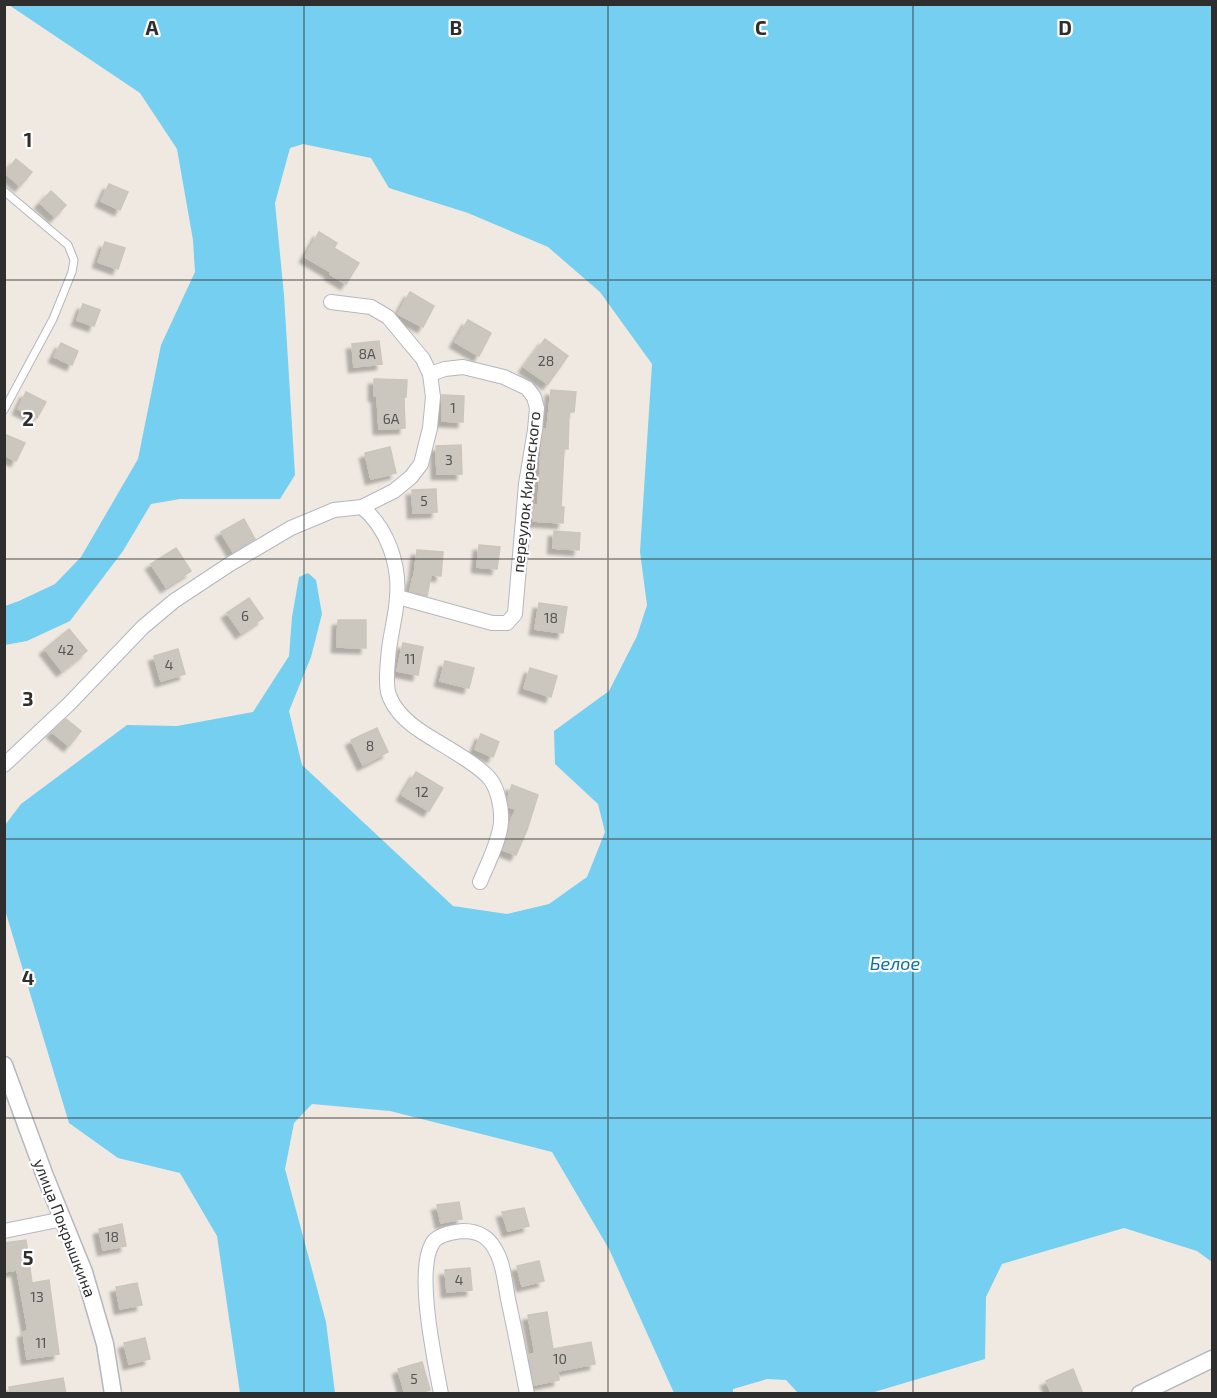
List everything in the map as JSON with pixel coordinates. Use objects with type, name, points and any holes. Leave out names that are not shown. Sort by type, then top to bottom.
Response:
[{"type":"street","points":[[4,765],[69,704],[142,627],[174,601],[291,528],[334,510],[362,507],[394,491],[411,477],[421,464],[433,397],[430,374],[423,359],[388,317],[371,307],[331,302]]},
{"type":"street","name":"переулок Киренского","points":[[398,597],[492,623],[507,623],[515,614],[526,484],[537,408],[534,398],[527,388],[504,377],[463,367],[430,374]]},
{"type":"street","points":[[362,507],[374,517],[385,534],[397,578],[398,597],[388,647],[387,674],[388,691],[394,707],[411,725],[479,769],[490,779],[496,790],[501,811],[501,824],[480,882]]},
{"type":"street","name":"улица Покрышкина","points":[[4,1065],[22,1118],[84,1272],[105,1344],[112,1394]]},
{"type":"street","points":[[4,1231],[63,1219]]},
{"type":"street","points":[[441,1394],[429,1330],[426,1268],[428,1252],[435,1239],[453,1232],[471,1231],[484,1235],[496,1251],[504,1275],[527,1394]]},
{"type":"street","points":[[1140,1394],[1212,1359]]},
{"type":"lane","points":[[4,191],[68,245],[74,260],[72,272],[53,319],[4,410]]},
{"type":"water","name":"Белое","points":[[9,5],[1212,5],[1212,1262],[1197,1251],[1124,1228],[1002,1264],[986,1297],[985,1359],[871,1393],[798,1393],[786,1380],[767,1379],[733,1389],[733,1393],[674,1393],[609,1249],[552,1152],[390,1111],[312,1104],[294,1123],[285,1169],[326,1322],[335,1393],[240,1393],[217,1236],[180,1173],[118,1158],[69,1123],[5,910],[5,825],[21,804],[127,725],[177,726],[253,712],[289,656],[292,617],[299,577],[308,573],[316,580],[322,614],[311,657],[289,711],[302,765],[453,906],[507,914],[549,904],[587,877],[605,832],[598,804],[555,764],[554,731],[609,691],[637,636],[647,605],[640,552],[652,364],[600,292],[548,247],[468,213],[389,188],[371,158],[303,144],[290,148],[275,203],[284,295],[295,475],[280,499],[180,499],[151,504],[123,551],[70,621],[27,641],[5,645],[5,606],[55,584],[81,557],[138,459],[161,345],[195,272],[193,240],[177,149],[140,93]]},
{"type":"building","points":[[16,159],[32,172],[20,186],[5,173]]},
{"type":"building","points":[[109,184],[128,192],[120,210],[101,201]]},
{"type":"building","points":[[51,191],[66,205],[55,217],[40,203]]},
{"type":"building","points":[[319,232],[337,243],[334,248],[359,263],[346,284],[305,257]]},
{"type":"building","points":[[105,242],[125,248],[118,269],[98,262]]},
{"type":"building","points":[[410,292],[434,306],[423,327],[398,314]]},
{"type":"building","points":[[83,304],[100,310],[94,326],[77,320]]},
{"type":"building","points":[[468,320],[491,333],[479,356],[455,342]]},
{"type":"building","points":[[545,339],[568,356],[548,384],[524,367]]},
{"type":"building","points":[[379,341],[382,364],[354,367],[352,344]]},
{"type":"building","points":[[61,343],[78,351],[72,365],[54,357]]},
{"type":"building","points":[[374,379],[407,380],[406,397],[404,397],[405,428],[379,429]]},
{"type":"building","points":[[551,390],[576,392],[574,412],[569,412],[568,449],[564,449],[561,507],[564,507],[563,523],[533,521],[534,505],[538,505],[541,451],[544,429],[547,429]]},
{"type":"building","points":[[26,392],[46,402],[37,418],[18,409]]},
{"type":"building","points":[[442,395],[464,396],[463,422],[442,421]]},
{"type":"building","points":[[4,434],[25,443],[16,461],[4,455]]},
{"type":"building","points":[[461,445],[462,474],[437,474],[436,446]]},
{"type":"building","points":[[390,447],[396,473],[371,479],[365,453]]},
{"type":"building","points":[[436,489],[437,512],[413,513],[412,490]]},
{"type":"building","points":[[244,519],[255,539],[233,552],[221,532]]},
{"type":"building","points":[[554,531],[580,533],[579,550],[553,548]]},
{"type":"building","points":[[479,545],[500,547],[497,569],[477,567]]},
{"type":"building","points":[[176,548],[191,571],[166,587],[151,564]]},
{"type":"building","points":[[417,550],[443,552],[441,576],[431,575],[427,596],[410,591]]},
{"type":"building","points":[[249,598],[263,618],[241,633],[227,613]]},
{"type":"building","points":[[539,603],[567,607],[563,633],[535,629]]},
{"type":"building","points":[[338,620],[366,620],[366,648],[337,647]]},
{"type":"building","points":[[69,629],[87,651],[62,671],[45,649]]},
{"type":"building","points":[[403,643],[423,647],[418,675],[397,671]]},
{"type":"building","points":[[178,649],[185,674],[161,681],[154,656]]},
{"type":"building","points":[[445,661],[474,668],[469,688],[440,681]]},
{"type":"building","points":[[530,668],[557,676],[551,697],[524,688]]},
{"type":"building","points":[[66,719],[81,731],[69,746],[52,732]]},
{"type":"building","points":[[377,728],[388,752],[363,765],[351,740]]},
{"type":"building","points":[[481,734],[499,742],[493,757],[475,749]]},
{"type":"building","points":[[416,772],[443,788],[429,811],[402,795]]},
{"type":"building","points":[[512,785],[538,795],[516,855],[503,850],[516,809],[509,807],[508,797]]},
{"type":"building","points":[[459,1202],[462,1219],[441,1223],[437,1205]]},
{"type":"building","points":[[524,1208],[529,1226],[508,1231],[502,1212]]},
{"type":"building","points":[[122,1224],[126,1246],[103,1250],[99,1229]]},
{"type":"building","points":[[26,1240],[32,1283],[49,1280],[59,1354],[27,1359],[23,1332],[28,1331],[17,1270],[4,1272],[4,1243]]},
{"type":"building","points":[[539,1261],[544,1281],[522,1286],[517,1266]]},
{"type":"building","points":[[470,1268],[472,1290],[447,1292],[445,1270]]},
{"type":"building","points":[[137,1283],[142,1305],[120,1309],[116,1287]]},
{"type":"building","points":[[547,1312],[553,1349],[591,1342],[595,1364],[558,1371],[559,1380],[534,1385],[529,1355],[535,1353],[528,1315]]},
{"type":"building","points":[[145,1338],[150,1359],[129,1364],[124,1343]]},
{"type":"building","points":[[422,1362],[430,1390],[405,1394],[398,1369]]},
{"type":"building","points":[[1073,1369],[1083,1394],[1052,1394],[1046,1381]]},
{"type":"building","points":[[63,1378],[66,1394],[10,1394],[9,1387]]}]
